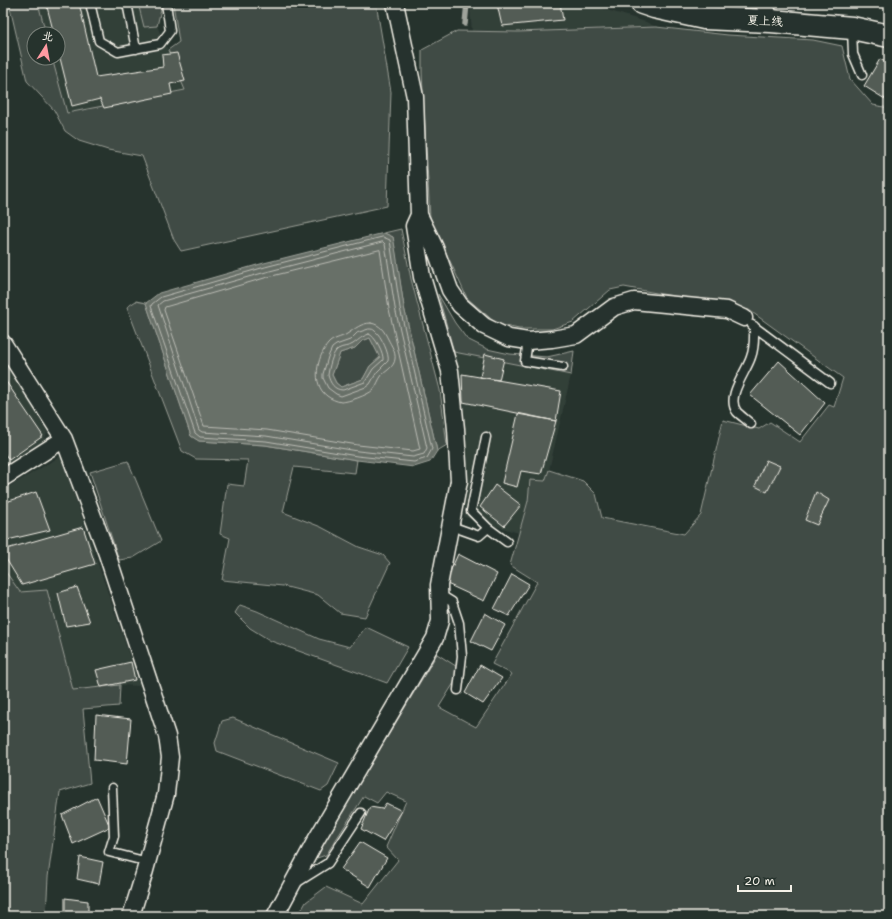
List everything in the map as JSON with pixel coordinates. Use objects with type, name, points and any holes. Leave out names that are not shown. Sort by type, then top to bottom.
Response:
[{"type":"street","points":[[395,3],[415,96],[419,215],[435,248],[450,290],[460,306],[484,326],[496,333],[510,338],[528,341],[552,340],[576,335],[614,307],[634,301],[727,310],[749,322]]},
{"type":"street","name":"夏上线","points":[[642,3],[704,18],[767,12],[889,36]]},
{"type":"street","points":[[275,916],[316,840],[435,638],[440,621],[439,585],[459,480],[456,429],[450,371],[422,277],[414,226],[419,215]]},
{"type":"street","points":[[3,342],[64,439],[107,554],[167,736],[170,757],[166,794],[148,862],[131,916]]},
{"type":"street","points":[[3,478],[64,439]]},
{"type":"lane","points":[[90,3],[99,41],[118,52],[160,44],[170,31],[166,3]]},
{"type":"lane","points":[[127,3],[136,49]]},
{"type":"lane","points":[[852,28],[853,54],[862,75]]},
{"type":"lane","points":[[749,322],[830,383]]},
{"type":"lane","points":[[749,322],[754,345],[751,358],[738,381],[733,400],[736,411],[751,424]]},
{"type":"lane","points":[[528,341],[525,361],[564,367]]},
{"type":"lane","points":[[486,438],[471,511],[488,528],[508,542]]},
{"type":"lane","points":[[451,526],[479,536],[488,528]]},
{"type":"lane","points":[[439,594],[452,602],[459,623],[462,656],[458,690]]},
{"type":"lane","points":[[112,788],[114,836],[109,852],[148,862]]},
{"type":"lane","points":[[290,887],[328,863],[361,813]]},
{"type":"shaded area","points":[[9,3],[38,3],[44,26],[26,26],[26,66],[54,66],[67,113],[185,90],[168,50],[179,42],[173,3],[376,3],[391,92],[387,206],[181,251],[174,240],[142,156],[108,150],[79,141],[65,131],[54,110],[27,81]]},
{"type":"shaded area","points":[[38,3],[138,3],[144,27],[157,26],[186,90],[67,113],[54,66],[66,66],[66,26],[44,26]]},
{"type":"shaded area","points":[[138,3],[159,3],[161,9],[157,26],[144,27]]},
{"type":"shaded area","points":[[474,3],[585,3],[646,22],[656,27],[518,32],[472,31],[470,11]]},
{"type":"shaded area","points":[[656,27],[728,35],[813,40],[842,46],[850,79],[873,105],[889,108],[889,916],[298,916],[306,902],[326,887],[363,904],[398,860],[386,847],[406,801],[386,792],[377,803],[364,796],[326,855],[314,859],[437,654],[462,670],[439,707],[476,727],[512,674],[492,664],[537,582],[510,565],[528,501],[530,480],[545,481],[549,470],[583,481],[596,494],[602,518],[684,534],[701,515],[723,420],[759,429],[770,422],[800,442],[829,405],[834,407],[843,378],[749,310],[624,287],[610,290],[573,322],[552,329],[519,329],[497,324],[467,298],[430,218],[422,50],[457,31],[518,32]]},
{"type":"shaded area","points":[[401,229],[411,279],[440,390],[447,445],[437,451],[404,307],[393,237],[384,233]]},
{"type":"shaded area","points":[[438,294],[455,323],[467,339],[487,349],[510,354],[547,357],[574,351],[571,375],[454,352]]},
{"type":"shaded area","points":[[136,301],[146,303],[191,436],[199,441],[265,445],[357,460],[355,473],[294,467],[283,512],[321,527],[359,547],[383,555],[390,563],[365,617],[340,613],[318,595],[283,586],[222,580],[230,538],[220,534],[227,484],[244,486],[248,460],[196,459],[182,451],[127,307]]},
{"type":"shaded area","points":[[370,338],[380,357],[370,366],[363,379],[341,387],[336,383],[332,375],[340,353],[355,348],[362,341]]},
{"type":"shaded area","points":[[454,352],[571,375],[549,470],[545,481],[530,480],[528,501],[519,533],[464,517],[467,468],[463,421]]},
{"type":"shaded area","points":[[3,353],[47,432],[44,442],[3,468]]},
{"type":"shaded area","points":[[61,456],[140,686],[120,685],[73,690],[47,590],[19,592],[3,568],[3,490]]},
{"type":"shaded area","points":[[128,461],[161,541],[133,558],[119,560],[90,472]]},
{"type":"shaded area","points":[[3,568],[20,592],[47,590],[73,690],[120,685],[119,706],[83,709],[90,783],[60,792],[48,877],[46,916],[3,916]]},
{"type":"shaded area","points":[[240,605],[257,611],[319,639],[350,647],[366,627],[408,647],[387,683],[271,641],[250,628],[235,613]]},
{"type":"shaded area","points":[[233,718],[339,763],[328,786],[321,791],[217,751],[215,743],[222,721]]},
{"type":"water","points":[[701,3],[754,3],[756,9],[741,10]]},
{"type":"water","points":[[384,233],[393,237],[404,307],[437,451],[430,462],[414,467],[357,460],[265,445],[199,441],[191,436],[146,303],[159,293],[264,263]],"holes":[[[370,338],[380,358],[370,366],[363,379],[341,387],[336,383],[332,375],[340,353],[355,348],[362,341]]]},
{"type":"building","points":[[46,3],[79,3],[96,77],[163,67],[162,55],[177,53],[185,81],[170,84],[172,94],[104,108],[100,99],[72,106],[62,66],[66,66],[66,26],[52,26]]},
{"type":"building","points":[[498,3],[560,3],[563,20],[502,26]]},
{"type":"building","points":[[880,59],[889,64],[889,93],[885,99],[864,86]]},
{"type":"building","points":[[485,354],[504,359],[499,380],[480,377]]},
{"type":"building","points":[[779,361],[825,403],[800,435],[750,395]]},
{"type":"building","points":[[462,374],[561,391],[556,421],[463,402]]},
{"type":"building","points":[[3,377],[43,436],[9,460],[3,451]]},
{"type":"building","points":[[518,414],[556,421],[541,474],[521,471],[517,487],[502,483]]},
{"type":"building","points":[[766,460],[780,466],[767,492],[755,486]]},
{"type":"building","points":[[495,485],[521,505],[504,526],[480,507]]},
{"type":"building","points":[[36,492],[50,530],[3,541],[3,503]]},
{"type":"building","points":[[816,492],[829,500],[817,525],[805,520]]},
{"type":"building","points":[[83,527],[95,564],[22,585],[3,554],[3,550]]},
{"type":"building","points":[[458,554],[497,574],[484,601],[445,583]]},
{"type":"building","points":[[512,574],[529,584],[509,616],[494,609]]},
{"type":"building","points":[[77,587],[90,622],[66,626],[58,593]]},
{"type":"building","points":[[485,613],[505,625],[491,651],[471,641]]},
{"type":"building","points":[[131,662],[135,680],[101,687],[96,670]]},
{"type":"building","points":[[480,665],[502,678],[483,704],[465,693]]},
{"type":"building","points":[[96,715],[131,719],[127,764],[94,760]]},
{"type":"building","points":[[97,797],[110,827],[73,844],[62,815]]},
{"type":"building","points":[[386,803],[402,811],[383,841],[361,829],[370,807],[382,809]]},
{"type":"building","points":[[360,842],[387,858],[370,887],[341,869]]},
{"type":"building","points":[[80,857],[103,862],[99,884],[77,879]]},
{"type":"building","points":[[65,898],[88,901],[88,916],[65,916]]},
{"type":"waterway","points":[[465,24],[467,3]]}]
